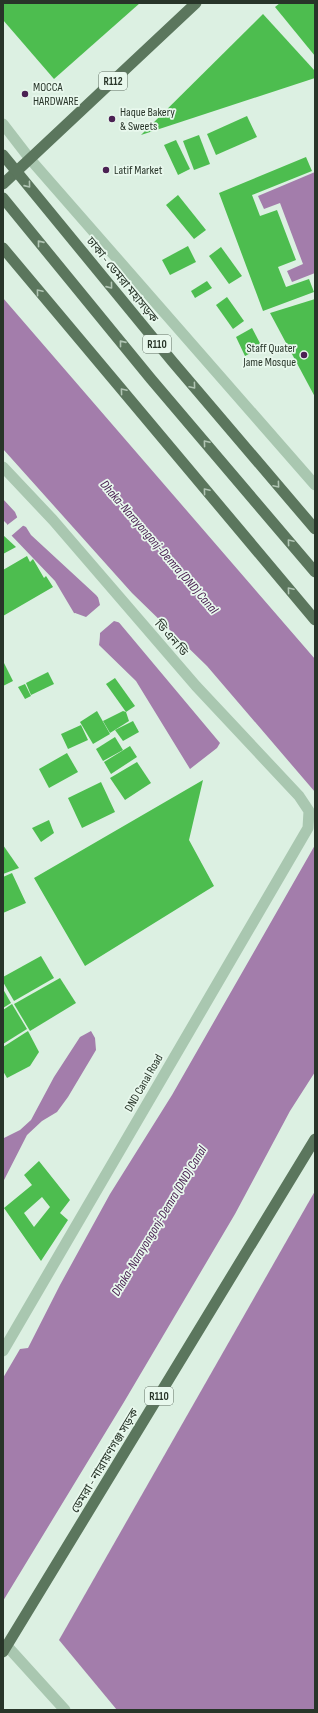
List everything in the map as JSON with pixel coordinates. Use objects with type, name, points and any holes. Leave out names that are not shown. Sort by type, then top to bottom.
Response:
[{"type":"main road","name":"R112","points":[[30,160],[196,3]]},
{"type":"main road","name":"ঢাকা - ডেমরা মহাসড়ক","points":[[3,155],[172,361],[315,529]]},
{"type":"main road","points":[[3,184],[30,160]]},
{"type":"main road","name":"R110","points":[[3,198],[152,379],[315,572]]},
{"type":"main road","points":[[3,248],[315,620]]},
{"type":"main road","name":"ডেমরা - নারায়ণগঞ্জ সড়ক","points":[[5,1649],[315,1139]]},
{"type":"street","points":[[3,124],[30,160],[315,485]]},
{"type":"street","name":"ডি এন ডি","points":[[3,467],[53,520],[196,686],[299,796],[309,811],[308,828]]},
{"type":"street","name":"DND Canal Road","points":[[3,1351],[308,828]]},
{"type":"street","points":[[5,1649],[65,1710]]},
{"type":"water","points":[[315,172],[315,273],[292,282],[287,271],[303,264],[280,203],[264,209],[258,196]]},
{"type":"water","name":"Dhaka-Narayongonj-Demra (DND) Canal","points":[[3,298],[315,659],[315,792],[207,666],[132,593],[3,449]]},
{"type":"water","points":[[3,499],[15,512],[20,524],[26,527],[31,535],[96,595],[220,743],[217,748],[190,769],[136,681],[99,645],[100,631],[85,618],[74,613],[55,581],[11,535],[7,524],[3,520]]},
{"type":"water","name":"Dhaka-Narayongonj-Demra (DND) Canal","points":[[315,845],[315,1072],[290,1111],[235,1214],[124,1402],[3,1601],[3,1378],[20,1349],[28,1348],[60,1285],[110,1194],[172,1095]]},
{"type":"water","points":[[91,1031],[95,1038],[96,1050],[68,1097],[57,1112],[42,1121],[27,1135],[3,1182],[4,1138],[20,1130],[31,1120],[54,1077],[80,1037]]},
{"type":"water","points":[[315,1191],[315,1710],[117,1710],[59,1640]]},
{"type":"pier","points":[[19,516],[21,523],[25,524],[10,537],[6,526]]},
{"type":"pier","points":[[97,593],[121,623],[114,621],[100,633],[99,645],[98,632],[84,619],[74,614],[75,613],[86,617],[100,605]]},
{"type":"building","points":[[3,3],[140,3],[54,79],[3,20]]},
{"type":"building","points":[[280,3],[315,3],[315,56],[275,7]]},
{"type":"building","points":[[263,14],[315,71],[315,78],[141,135]]},
{"type":"building","points":[[247,116],[257,137],[216,155],[207,134]]},
{"type":"building","points":[[199,135],[210,164],[194,170],[183,141]]},
{"type":"building","points":[[176,140],[190,169],[178,175],[164,145]]},
{"type":"building","points":[[306,157],[312,171],[252,195],[260,216],[277,210],[296,260],[278,267],[286,287],[309,279],[314,292],[263,311],[219,193]]},
{"type":"building","points":[[178,195],[206,230],[194,239],[166,205]]},
{"type":"building","points":[[188,246],[196,262],[170,275],[162,260]]},
{"type":"building","points":[[221,247],[242,276],[229,284],[209,256]]},
{"type":"building","points":[[207,281],[212,288],[195,298],[191,291]]},
{"type":"building","points":[[227,297],[244,321],[233,329],[216,305]]},
{"type":"building","name":"Staff Quater Jame Mosque","points":[[315,299],[315,397],[270,313]]},
{"type":"building","points":[[252,328],[262,347],[245,356],[236,337]]},
{"type":"building","points":[[3,535],[16,547],[3,554]]},
{"type":"building","points":[[27,556],[30,562],[33,559],[44,578],[46,576],[53,587],[3,616],[3,570]]},
{"type":"building","points":[[3,661],[13,681],[3,686]]},
{"type":"building","points":[[48,672],[54,684],[31,695],[26,683]]},
{"type":"building","points":[[115,678],[135,706],[126,712],[106,684]]},
{"type":"building","points":[[25,684],[31,696],[25,699],[18,687]]},
{"type":"building","points":[[97,711],[110,734],[93,744],[80,722]]},
{"type":"building","points":[[123,711],[126,712],[129,721],[110,733],[103,721]]},
{"type":"building","points":[[133,721],[139,732],[123,741],[115,730]]},
{"type":"building","points":[[81,725],[88,740],[68,749],[61,734]]},
{"type":"building","points":[[115,737],[123,750],[103,761],[96,749]]},
{"type":"building","points":[[130,746],[137,757],[111,774],[104,762]]},
{"type":"building","points":[[67,753],[78,772],[49,788],[39,769]]},
{"type":"building","points":[[137,762],[151,783],[125,800],[110,778]]},
{"type":"building","points":[[203,780],[189,840],[214,886],[85,966],[34,878]]},
{"type":"building","points":[[101,782],[115,812],[82,828],[68,798]]},
{"type":"building","points":[[49,820],[54,833],[41,842],[32,828]]},
{"type":"building","points":[[3,845],[19,868],[3,874]]},
{"type":"building","points":[[12,873],[26,903],[3,913],[3,877]]},
{"type":"building","points":[[41,956],[54,978],[14,1001],[3,982],[3,977]]},
{"type":"building","points":[[60,978],[76,1003],[30,1031],[14,1004]]},
{"type":"building","points":[[3,989],[11,1003],[3,1008]]},
{"type":"building","points":[[12,1004],[27,1029],[3,1044],[3,1010]]},
{"type":"building","points":[[28,1031],[39,1052],[30,1066],[7,1078],[3,1071],[3,1047]]},
{"type":"building","points":[[39,1161],[70,1200],[60,1213],[68,1220],[41,1261],[4,1208],[32,1185],[24,1175]],"holes":[[[42,1197],[50,1207],[34,1227],[24,1213]]]},
{"type":"place","name":"MOCCA HARDWARE","points":[[25,94]]},
{"type":"place","name":"Haque Bakery & Sweets","points":[[112,119]]},
{"type":"place","name":"Latif Market","points":[[106,170]]},
{"type":"place","name":"Staff Quater Jame Mosque","points":[[304,355]]}]
